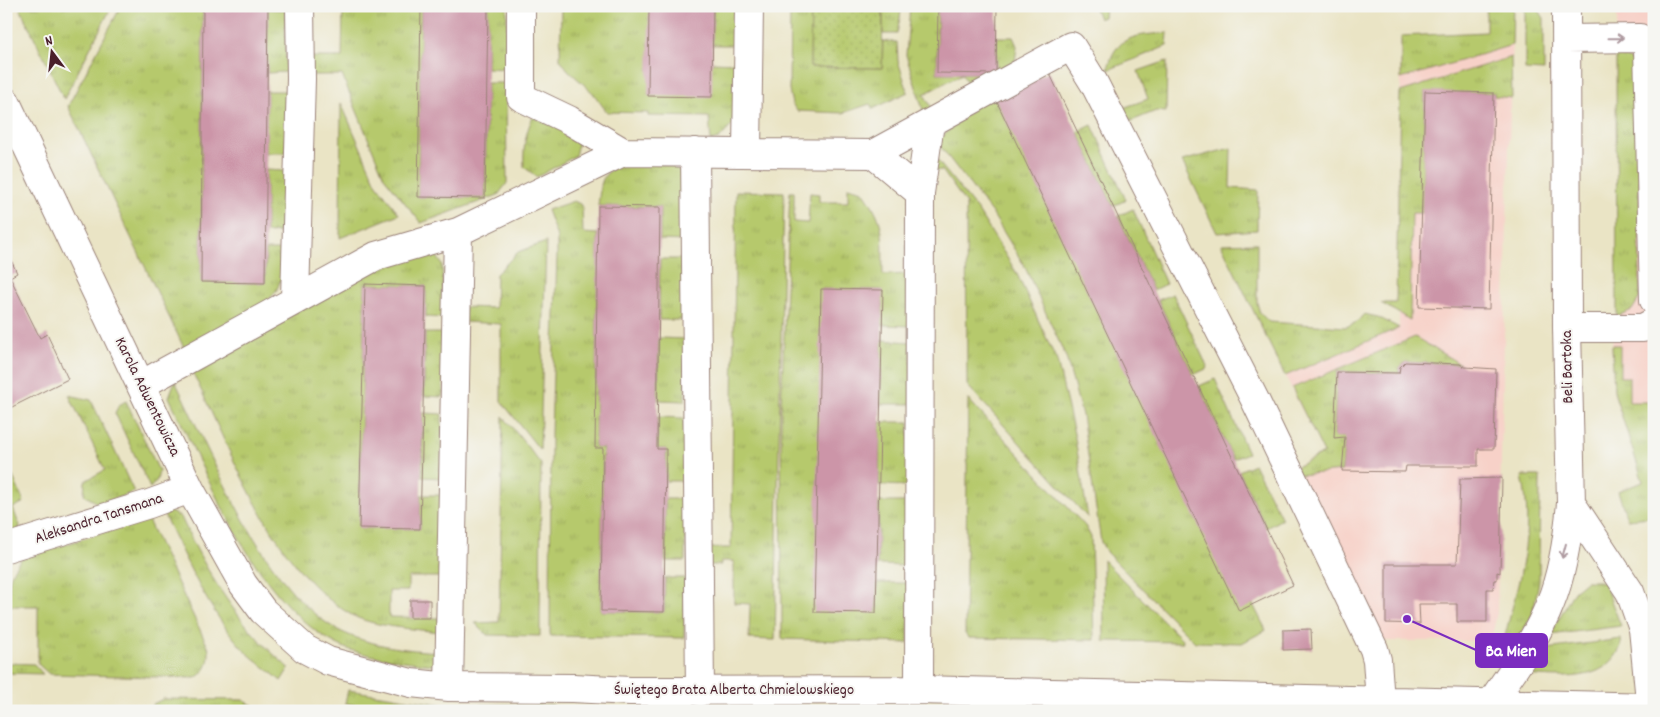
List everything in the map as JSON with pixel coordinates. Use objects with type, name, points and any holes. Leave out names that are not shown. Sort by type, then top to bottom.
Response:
[{"type":"street","points":[[294,300],[301,79],[300,6]]},
{"type":"street","points":[[521,6],[521,97],[568,120],[623,152]]},
{"type":"street","points":[[747,151],[749,6]]},
{"type":"street","name":"Beli Bartoka","points":[[1491,703],[1531,643],[1551,604],[1567,540],[1571,503],[1567,328],[1566,6]]},
{"type":"street","points":[[1567,39],[1640,38],[1645,41],[1648,47],[1654,300]]},
{"type":"street","points":[[141,385],[376,256],[458,232],[623,152],[747,151],[873,154],[1072,46],[1094,83],[1241,373],[1374,649],[1377,660],[1380,701]]},
{"type":"street","name":"Karola Adwentowicza","points":[[6,102],[190,489],[242,584],[263,611],[305,649],[328,661]]},
{"type":"street","points":[[919,690],[920,193],[930,123]]},
{"type":"street","points":[[695,152],[700,692]]},
{"type":"street","points":[[873,154],[920,193]]},
{"type":"street","points":[[449,687],[458,232]]},
{"type":"street","points":[[1567,328],[1644,328],[1654,322]]},
{"type":"street","name":"Aleksandra Tansmana","points":[[6,548],[140,507],[190,489]]},
{"type":"street","points":[[1571,503],[1630,592],[1644,629],[1652,708]]},
{"type":"street","name":"Świętego Brata Alberta Chmielowskiego","points":[[328,661],[411,683],[449,687],[573,688],[630,701],[700,692],[919,690],[1652,708]]},
{"type":"shaded area","points":[[1617,6],[1654,6],[1654,517],[1614,392],[1612,344],[1617,316]]},
{"type":"shaded area","points":[[1512,33],[1497,613],[1491,641],[1381,641],[1296,466],[1324,453],[1285,376],[1399,328],[1401,36]]},
{"type":"green space","points":[[19,6],[112,6],[64,99]]},
{"type":"green space","points":[[121,6],[203,6],[201,282],[265,283],[266,250],[284,250],[280,281],[270,299],[247,315],[184,348],[68,106]]},
{"type":"green space","points":[[343,6],[421,6],[418,197],[485,198],[487,83],[506,83],[507,183],[498,195],[421,223],[384,177],[342,75],[307,75],[307,57],[342,57]]},
{"type":"green space","points":[[488,6],[507,6],[506,69],[487,68]]},
{"type":"green space","points":[[561,6],[649,6],[712,62],[737,63],[734,123],[719,139],[711,141],[709,117],[648,116],[648,113],[607,112],[593,93],[568,70],[560,59]]},
{"type":"green space","points":[[713,6],[737,6],[737,45],[712,45]]},
{"type":"green space","points":[[790,6],[811,6],[810,67],[882,68],[883,41],[897,42],[898,61],[908,92],[873,109],[870,104],[843,113],[797,111],[792,104],[789,90]]},
{"type":"green space","points":[[811,6],[883,6],[882,68],[810,67]]},
{"type":"green space","points":[[883,6],[902,6],[897,34],[883,34]]},
{"type":"green space","points":[[910,6],[938,6],[937,73],[996,74],[997,37],[1013,37],[1017,46],[1014,70],[971,89],[962,74],[924,94],[932,109],[924,113],[906,55]]},
{"type":"green space","points":[[1094,6],[1105,6],[1104,17],[1099,19]]},
{"type":"green space","points":[[1486,6],[1513,6],[1512,45],[1401,79],[1401,36],[1486,32]]},
{"type":"green space","points":[[1525,6],[1536,6],[1544,18],[1544,71],[1525,70]]},
{"type":"green space","points":[[1618,6],[1654,6],[1654,12],[1618,11]]},
{"type":"green space","points":[[268,9],[285,10],[286,72],[267,73]]},
{"type":"green space","points":[[1168,33],[1167,46],[1108,70],[1111,58],[1121,43],[1137,36]]},
{"type":"green space","points":[[1616,51],[1632,61],[1639,76],[1640,297],[1632,310],[1617,316]]},
{"type":"green space","points":[[1511,57],[1512,98],[1494,96],[1494,93],[1425,92],[1422,213],[1412,213],[1410,320],[1381,303],[1396,303],[1400,92]]},
{"type":"green space","points":[[1167,61],[1166,112],[1156,111],[1129,122],[1123,108],[1148,99],[1138,71]]},
{"type":"green space","points":[[267,91],[286,91],[286,153],[266,153]]},
{"type":"green space","points":[[995,98],[1266,630],[1242,643],[1195,642],[1107,553],[1101,542],[1082,415],[1066,357],[1024,265],[992,213],[939,145],[938,140],[978,104]]},
{"type":"green space","points":[[341,103],[376,183],[399,214],[340,238]]},
{"type":"green space","points":[[533,117],[571,134],[578,143],[575,156],[537,177],[524,167],[525,142]]},
{"type":"green space","points":[[1092,125],[1126,200],[1113,206],[1078,132]]},
{"type":"green space","points":[[1231,148],[1230,188],[1258,190],[1257,230],[1217,233],[1182,161]]},
{"type":"green space","points":[[937,160],[978,211],[1016,272],[1057,361],[1075,438],[1088,518],[967,385],[966,204],[942,170],[930,171]]},
{"type":"green space","points":[[625,163],[657,163],[677,168],[686,181],[687,241],[660,240],[660,207],[598,206],[601,184],[606,174]]},
{"type":"green space","points":[[266,170],[285,171],[284,232],[266,233]]},
{"type":"green space","points":[[848,187],[863,191],[880,222],[883,240],[883,275],[911,274],[911,326],[882,325],[882,290],[821,289],[876,613],[877,583],[909,583],[908,643],[782,639],[781,407],[790,192],[794,192],[794,222],[808,223],[810,193],[819,194],[819,202],[848,202]]},
{"type":"green space","points":[[736,191],[784,192],[775,640],[749,639],[750,604],[734,603],[734,561],[721,561],[721,565],[706,565],[707,548],[731,548]]},
{"type":"green space","points":[[574,201],[582,205],[583,233],[598,234],[595,448],[603,448],[601,611],[664,612],[665,578],[685,578],[684,638],[550,636],[551,433],[557,237],[547,210]]},
{"type":"green space","points":[[1133,209],[1166,284],[1153,290],[1118,216]]},
{"type":"green space","points":[[546,242],[540,450],[501,401],[501,324],[464,322],[464,307],[495,308],[496,274],[518,252]]},
{"type":"green space","points":[[1257,243],[1257,303],[1260,313],[1269,322],[1346,327],[1357,322],[1364,314],[1378,317],[1399,328],[1285,376],[1221,244]]},
{"type":"green space","points":[[426,253],[436,255],[442,264],[444,318],[426,317],[426,286],[365,284],[359,528],[420,529],[421,495],[441,495],[440,577],[408,577],[408,591],[389,591],[389,617],[440,618],[440,632],[394,627],[370,622],[350,614],[323,594],[298,568],[276,538],[256,504],[192,371],[361,275]]},
{"type":"green space","points":[[660,259],[688,259],[687,320],[659,320]]},
{"type":"green space","points":[[1173,294],[1208,368],[1193,375],[1158,300]]},
{"type":"green space","points":[[425,333],[443,333],[443,397],[424,396]]},
{"type":"green space","points":[[1415,337],[1460,364],[1405,362],[1400,367],[1399,373],[1337,372],[1334,437],[1345,437],[1342,471],[1299,475],[1296,467],[1324,453],[1292,388]]},
{"type":"green space","points":[[659,338],[686,339],[685,401],[658,400]]},
{"type":"green space","points":[[882,340],[911,342],[911,404],[880,404]]},
{"type":"green space","points":[[1612,345],[1620,345],[1620,377],[1629,377],[1629,402],[1654,402],[1654,512],[1650,517],[1627,519],[1618,491],[1643,482],[1614,392]]},
{"type":"green space","points":[[1215,379],[1248,453],[1233,459],[1199,386]]},
{"type":"green space","points":[[175,381],[244,520],[266,556],[289,588],[315,614],[342,632],[377,644],[439,652],[439,666],[378,657],[345,648],[314,630],[287,604],[262,573],[239,539],[219,502],[169,397]]},
{"type":"green space","points":[[69,395],[91,400],[134,492],[99,504],[84,495],[85,481],[105,470]]},
{"type":"green space","points":[[968,399],[1085,526],[1091,537],[1094,640],[969,638],[965,634]]},
{"type":"green space","points":[[126,401],[159,471],[157,480],[150,488],[115,413],[119,405]]},
{"type":"green space","points":[[423,413],[442,414],[442,478],[422,477]]},
{"type":"green space","points":[[503,416],[541,464],[540,636],[487,635],[475,623],[499,622]]},
{"type":"green space","points":[[658,417],[684,418],[686,481],[666,481],[666,449],[657,449]]},
{"type":"green space","points":[[880,422],[909,422],[910,486],[879,485]]},
{"type":"green space","points":[[6,461],[24,502],[13,508],[21,530],[6,533]]},
{"type":"green space","points":[[1254,464],[1282,519],[1266,528],[1239,471]]},
{"type":"green space","points":[[1522,476],[1540,476],[1539,581],[1533,613],[1521,635],[1505,636],[1524,557],[1527,518]]},
{"type":"green space","points":[[665,499],[685,499],[685,561],[665,561]]},
{"type":"green space","points":[[879,502],[909,502],[908,566],[877,565]]},
{"type":"green space","points":[[168,511],[181,517],[202,560],[226,599],[255,635],[289,668],[281,681],[243,649],[230,634],[208,601],[163,513]]},
{"type":"green space","points":[[147,518],[209,649],[208,662],[205,669],[195,678],[49,674],[38,664],[38,606],[10,606],[10,581],[16,565],[21,559]]},
{"type":"green space","points":[[1103,560],[1182,639],[1183,642],[1104,641]]},
{"type":"green space","points":[[1586,581],[1604,583],[1621,626],[1550,635],[1574,591]]},
{"type":"green space","points":[[1621,639],[1621,645],[1617,654],[1609,664],[1586,675],[1560,677],[1521,675],[1539,650]]},
{"type":"green space","points":[[6,663],[34,664],[43,674],[6,673]]},
{"type":"green space","points":[[348,690],[445,705],[553,705],[552,711],[382,711],[345,703]]},
{"type":"green space","points":[[163,699],[243,700],[263,711],[149,711],[153,704]]},
{"type":"building","points":[[203,6],[268,6],[265,283],[201,282]]},
{"type":"building","points":[[421,6],[488,6],[485,198],[418,197]]},
{"type":"building","points":[[649,6],[713,6],[712,97],[648,96]]},
{"type":"building","points":[[938,6],[997,6],[996,74],[937,73]]},
{"type":"building","points":[[1049,72],[1293,585],[1239,611],[995,98]]},
{"type":"building","points":[[1425,91],[1494,93],[1489,309],[1419,307]]},
{"type":"building","points":[[598,206],[660,207],[657,449],[666,449],[664,612],[601,611],[603,448],[595,448]]},
{"type":"building","points":[[10,258],[17,273],[10,277],[40,338],[47,334],[68,379],[10,408],[6,400],[6,260]]},
{"type":"building","points":[[365,284],[426,286],[420,529],[359,528]]},
{"type":"building","points":[[821,289],[883,290],[876,613],[814,612]]},
{"type":"building","points":[[1405,362],[1460,364],[1465,367],[1496,369],[1494,449],[1478,449],[1478,466],[1406,466],[1405,472],[1342,471],[1345,437],[1334,438],[1337,372],[1399,373],[1400,367]]},
{"type":"building","points":[[1502,478],[1500,573],[1497,572],[1497,580],[1494,580],[1493,589],[1487,589],[1487,622],[1457,622],[1457,604],[1419,604],[1420,624],[1386,623],[1386,564],[1457,564],[1460,479]]},
{"type":"building","points":[[410,600],[430,600],[430,618],[410,618]]},
{"type":"building","points":[[1311,629],[1312,649],[1283,650],[1283,630]]},
{"type":"place","name":"Ba Mien","points":[[1407,619]]}]
